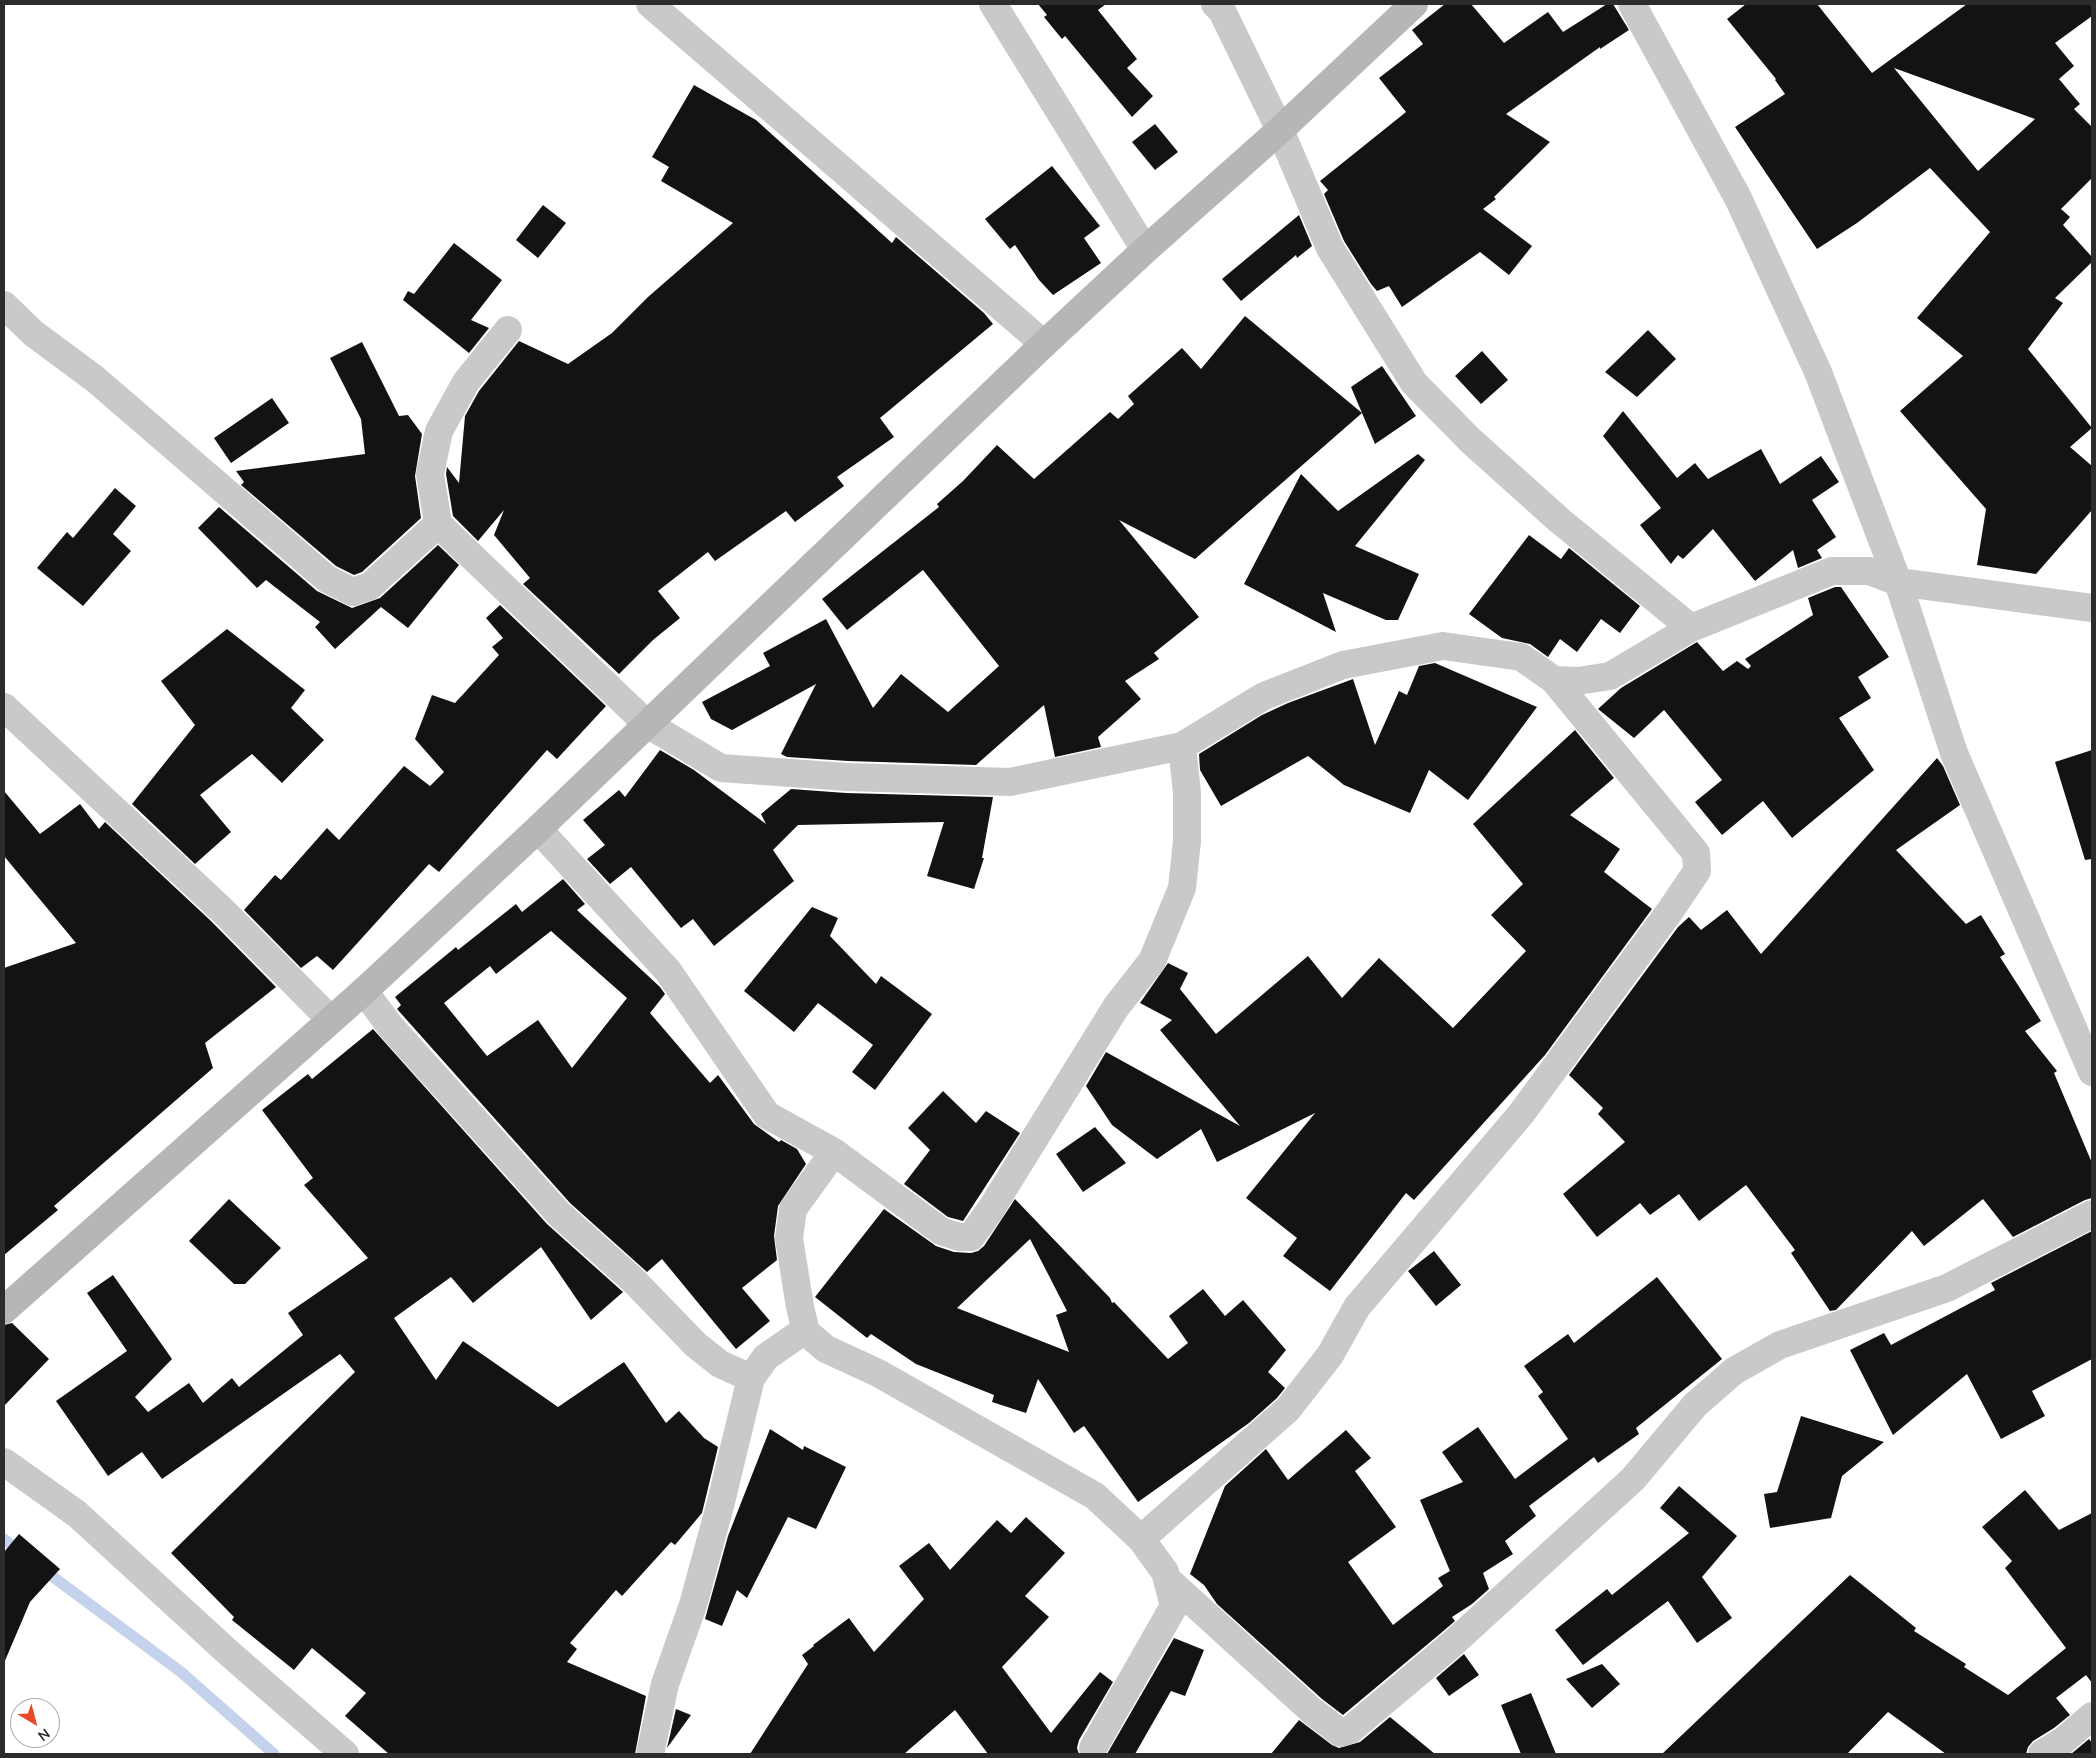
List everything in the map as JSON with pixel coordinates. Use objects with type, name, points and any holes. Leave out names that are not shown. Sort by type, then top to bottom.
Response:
[{"type":"street","points":[[650,4],[1044,344]]},
{"type":"street","points":[[993,4],[1145,250]]},
{"type":"street","points":[[1215,4],[1222,12],[1280,130],[1330,248],[1414,383],[1470,440],[1552,513],[1691,628]]},
{"type":"street","points":[[4,1310],[364,991],[538,829],[1044,344],[1145,250],[1280,130],[1414,4]]},
{"type":"street","points":[[1632,4],[1742,206],[1818,372],[1898,582],[1954,753],[2092,1072]]},
{"type":"street","points":[[4,305],[33,334],[95,379],[327,579],[353,592],[370,586],[438,524]]},
{"type":"street","points":[[508,330],[466,382],[439,431],[430,474],[438,524],[647,724],[721,768],[847,777],[1010,782],[1182,746],[1264,696],[1343,665],[1443,646],[1521,657],[1554,680],[1696,853],[1697,871],[1670,911],[1521,1114],[1357,1307],[1330,1355],[1288,1409],[1141,1539]]},
{"type":"street","points":[[1554,680],[1578,681],[1610,676],[1691,628],[1832,572],[1869,571],[1898,582],[2092,608]]},
{"type":"street","points":[[4,707],[222,910],[331,1020]]},
{"type":"street","points":[[538,829],[668,971],[767,1115],[834,1152],[941,1231],[959,1238],[971,1237],[991,1209],[1116,1006],[1152,961],[1182,888],[1187,841],[1187,793],[1182,746]]},
{"type":"street","points":[[364,991],[390,1026],[559,1214],[633,1280],[696,1346],[720,1364],[751,1378]]},
{"type":"street","points":[[834,1152],[793,1209],[789,1238],[806,1332],[826,1349],[878,1373],[1095,1496],[1141,1539],[1165,1572],[1174,1606],[1093,1748]]},
{"type":"street","points":[[1167,1580],[1312,1711],[1341,1734],[1350,1730],[1451,1645],[1633,1479],[1695,1405],[1734,1371],[1780,1346],[1947,1288],[2092,1214]]},
{"type":"street","points":[[650,1754],[665,1684],[693,1605],[722,1502],[751,1378],[766,1357],[802,1332],[806,1332]]},
{"type":"street","points":[[4,1462],[77,1514],[231,1654],[345,1754]]},
{"type":"street","points":[[2042,1754],[2063,1742],[2092,1716]]},
{"type":"building","points":[[1038,4],[1106,4],[1098,10],[1137,59],[1127,68],[1153,96],[1132,117],[1065,36],[1062,39],[1044,17],[1047,15]]},
{"type":"building","points":[[1445,4],[1471,4],[1504,43],[1548,12],[1563,32],[1607,4],[1613,4],[1629,30],[1600,49],[1600,47],[1506,114],[1550,142],[1494,197],[1496,199],[1483,209],[1532,246],[1509,275],[1480,252],[1402,307],[1389,286],[1377,291],[1371,284],[1344,241],[1324,194],[1328,190],[1320,181],[1406,112],[1379,78],[1423,44],[1412,30]]},
{"type":"building","points":[[1746,4],[1817,4],[1872,73],[1967,4],[2092,4],[2092,16],[2055,43],[2074,66],[2059,79],[2080,104],[2074,109],[2092,127],[2092,178],[2061,209],[2070,217],[2063,225],[2092,257],[2092,262],[2055,298],[2063,303],[2028,349],[2092,428],[2070,447],[2092,466],[2092,510],[2036,574],[1977,565],[1986,509],[1900,411],[1963,356],[1917,318],[1990,232],[1930,168],[1857,223],[1817,249],[1735,127],[1785,94],[1776,79],[1727,19]],"holes":[[[1894,68],[2035,119],[1978,171]]]},
{"type":"building","points":[[694,85],[756,120],[892,243],[896,237],[984,313],[993,324],[880,418],[894,437],[837,477],[844,486],[795,522],[786,511],[715,561],[708,552],[658,591],[680,618],[653,640],[619,674],[523,584],[530,578],[494,535],[504,510],[478,541],[453,516],[446,474],[447,467],[459,483],[465,416],[479,391],[519,341],[568,364],[612,333],[648,297],[733,223],[661,181],[669,167],[652,157]]},
{"type":"building","points":[[1155,124],[1178,152],[1155,170],[1132,142]]},
{"type":"building","points":[[1052,166],[1100,226],[1084,238],[1101,263],[1053,295],[1039,280],[1015,245],[1010,249],[985,219]]},
{"type":"building","points":[[543,205],[566,223],[538,258],[516,240]]},
{"type":"building","points":[[1299,215],[1312,246],[1297,258],[1296,255],[1241,301],[1222,279]]},
{"type":"building","points":[[454,243],[502,280],[471,320],[489,328],[469,353],[403,300],[408,291],[414,294]]},
{"type":"building","points":[[1245,316],[1362,413],[1195,559],[1119,520],[1199,617],[1154,653],[1159,659],[1125,681],[1141,699],[1098,737],[1101,747],[1055,757],[1044,705],[976,765],[787,757],[781,754],[816,684],[732,730],[711,719],[702,702],[770,666],[763,653],[826,619],[873,708],[901,674],[948,712],[999,666],[923,570],[847,630],[822,599],[939,507],[937,504],[963,481],[997,445],[1034,479],[1110,412],[1118,419],[1134,404],[1128,396],[1182,348],[1201,369]]},
{"type":"building","points":[[1648,330],[1676,359],[1637,397],[1605,372]]},
{"type":"building","points":[[362,342],[399,416],[408,415],[422,434],[415,476],[421,518],[362,572],[354,575],[336,566],[241,485],[244,482],[236,471],[365,454],[361,419],[330,358]]},
{"type":"building","points":[[1482,351],[1508,380],[1481,404],[1455,376]]},
{"type":"building","points":[[1382,366],[1416,416],[1375,444],[1351,387]]},
{"type":"building","points":[[272,398],[289,423],[231,463],[214,438]]},
{"type":"building","points":[[1623,411],[1677,478],[1695,463],[1708,479],[1761,449],[1780,484],[1821,456],[1839,482],[1812,500],[1836,537],[1817,550],[1822,558],[1798,568],[1793,550],[1755,581],[1713,529],[1683,559],[1678,555],[1671,564],[1640,525],[1661,508],[1603,436]]},
{"type":"building","points":[[1418,454],[1425,460],[1355,546],[1419,574],[1398,620],[1386,620],[1323,593],[1336,632],[1244,584],[1301,474],[1338,511]]},
{"type":"building","points":[[115,488],[136,506],[113,534],[131,551],[83,606],[37,568],[67,532],[73,538]]},
{"type":"building","points":[[219,507],[317,591],[352,608],[380,598],[438,545],[459,565],[408,628],[381,607],[335,649],[315,627],[320,622],[266,580],[257,588],[198,528]]},
{"type":"building","points":[[1529,535],[1561,559],[1569,548],[1640,606],[1620,633],[1601,619],[1577,652],[1560,639],[1548,657],[1530,644],[1502,638],[1469,614]]},
{"type":"building","points":[[1835,587],[1841,587],[1889,657],[1858,677],[1871,698],[1839,718],[1874,770],[1792,838],[1763,801],[1722,835],[1695,802],[1722,780],[1664,710],[1634,738],[1598,709],[1621,688],[1697,642],[1723,671],[1737,661],[1748,669],[1751,666],[1745,659],[1813,615],[1808,598]]},
{"type":"building","points":[[500,605],[606,706],[557,759],[547,750],[439,872],[429,864],[333,970],[317,956],[301,968],[244,910],[275,875],[281,880],[327,828],[339,840],[404,766],[430,786],[444,772],[415,739],[432,695],[455,703],[499,655],[492,647],[503,638],[486,618]]},
{"type":"building","points":[[227,629],[305,690],[291,708],[324,740],[282,783],[252,754],[200,795],[231,832],[195,864],[132,804],[195,725],[161,681]]},
{"type":"building","points":[[1435,663],[1537,707],[1468,800],[1429,770],[1410,813],[1344,785],[1308,756],[1221,806],[1200,770],[1199,754],[1262,715],[1288,703],[1353,679],[1375,745],[1399,691],[1407,695],[1419,666]]},
{"type":"building","points":[[1575,730],[1614,778],[1570,815],[1620,849],[1604,872],[1652,909],[1545,1055],[1414,1200],[1406,1193],[1330,1291],[1283,1256],[1297,1238],[1246,1198],[1315,1113],[1217,1162],[1201,1129],[1157,1159],[1112,1125],[1086,1086],[1106,1052],[1240,1126],[1160,1030],[1172,1020],[1140,1003],[1168,963],[1188,973],[1180,989],[1216,1034],[1308,956],[1342,998],[1379,958],[1453,1028],[1526,951],[1491,915],[1523,884],[1473,824]]},
{"type":"building","points":[[660,750],[694,770],[766,824],[761,814],[791,789],[846,793],[993,797],[982,858],[984,858],[974,889],[927,876],[944,822],[798,825],[773,850],[794,881],[714,946],[693,919],[681,928],[631,867],[610,884],[587,859],[605,845],[583,820],[619,790],[625,797]]},
{"type":"building","points":[[2092,750],[2092,859],[2085,860],[2055,762]]},
{"type":"building","points":[[1937,758],[1943,766],[1960,805],[1896,850],[1966,924],[1981,915],[2005,954],[2000,957],[2041,1021],[2025,1031],[2057,1071],[2054,1073],[2092,1163],[2092,1198],[2013,1237],[1983,1199],[1924,1246],[1912,1231],[1836,1310],[1830,1311],[1791,1253],[1795,1250],[1746,1185],[1699,1221],[1679,1194],[1650,1215],[1640,1203],[1597,1237],[1563,1194],[1625,1142],[1598,1114],[1603,1108],[1569,1075],[1678,927],[1689,917],[1701,930],[1727,910],[1761,954]]},
{"type":"building","points":[[4,791],[40,834],[80,804],[99,829],[105,822],[211,921],[276,987],[205,1043],[213,1068],[54,1206],[58,1210],[4,1255],[4,968],[76,943],[4,856]]},
{"type":"building","points":[[563,879],[585,904],[577,910],[660,987],[665,994],[650,1013],[710,1083],[718,1075],[754,1124],[779,1142],[781,1140],[797,1149],[806,1164],[778,1206],[774,1236],[777,1260],[742,1288],[770,1321],[736,1349],[662,1259],[647,1272],[570,1203],[397,1009],[401,1005],[395,997],[456,947],[458,950],[516,904],[522,912]],"holes":[[[551,931],[627,998],[572,1068],[538,1020],[487,1056],[444,1003],[490,966],[496,974]]]},
{"type":"building","points":[[812,907],[838,918],[830,936],[876,984],[881,976],[932,1014],[875,1090],[852,1072],[873,1045],[818,1003],[794,1032],[744,991]]},
{"type":"building","points":[[373,1029],[547,1224],[623,1292],[591,1320],[541,1247],[473,1303],[451,1277],[394,1318],[436,1380],[463,1341],[558,1407],[624,1362],[666,1423],[679,1411],[704,1438],[718,1447],[702,1513],[675,1545],[671,1542],[622,1596],[616,1590],[570,1643],[577,1649],[567,1662],[646,1696],[635,1754],[389,1754],[345,1716],[366,1693],[312,1648],[294,1670],[232,1620],[234,1617],[171,1553],[355,1372],[340,1354],[162,1479],[142,1452],[108,1476],[56,1401],[127,1351],[87,1293],[113,1275],[172,1359],[135,1397],[148,1412],[189,1383],[203,1403],[232,1378],[239,1387],[303,1335],[288,1313],[368,1258],[304,1185],[313,1178],[262,1110],[308,1074],[312,1079]]},
{"type":"building","points":[[943,1091],[976,1123],[986,1111],[1020,1133],[963,1221],[948,1217],[904,1184],[930,1150],[908,1128]]},
{"type":"building","points":[[1095,1127],[1126,1163],[1083,1192],[1056,1154]]},
{"type":"building","points":[[229,1199],[281,1248],[245,1284],[234,1284],[189,1241]]},
{"type":"building","points":[[1015,1199],[1110,1298],[1112,1303],[1114,1302],[1168,1359],[1188,1343],[1169,1316],[1203,1289],[1225,1316],[1243,1300],[1286,1350],[1268,1372],[1285,1388],[1277,1398],[1249,1423],[1138,1502],[1084,1426],[1074,1433],[1038,1379],[1026,1413],[992,1402],[994,1395],[916,1364],[871,1334],[867,1338],[815,1297],[884,1209],[936,1246],[954,1252],[971,1253],[978,1251],[984,1246]],"holes":[[[1030,1239],[1067,1311],[1056,1315],[1069,1352],[957,1308]]]},
{"type":"building","points":[[2092,1231],[2092,1359],[2032,1391],[2045,1416],[2001,1439],[1967,1374],[1893,1435],[1850,1350],[1884,1333],[1891,1345],[1995,1290],[1991,1283]]},
{"type":"building","points":[[1434,1251],[1461,1285],[1436,1306],[1408,1271]]},
{"type":"building","points":[[1657,1277],[1722,1359],[1636,1428],[1639,1434],[1598,1463],[1594,1457],[1529,1506],[1536,1516],[1505,1541],[1513,1554],[1483,1573],[1489,1589],[1472,1604],[1452,1617],[1455,1621],[1343,1715],[1322,1699],[1217,1604],[1204,1585],[1190,1574],[1225,1486],[1266,1449],[1288,1480],[1346,1430],[1371,1458],[1355,1471],[1396,1527],[1348,1562],[1393,1625],[1443,1586],[1438,1578],[1450,1571],[1420,1500],[1463,1482],[1442,1452],[1478,1427],[1515,1479],[1568,1439],[1538,1396],[1543,1392],[1524,1366],[1568,1334],[1574,1343]]},
{"type":"building","points":[[12,1323],[49,1359],[4,1406],[4,1325]]},
{"type":"building","points":[[1801,1416],[1884,1442],[1842,1476],[1831,1518],[1770,1528],[1764,1494],[1777,1492]]},
{"type":"building","points":[[770,1429],[803,1450],[804,1446],[846,1467],[816,1529],[788,1517],[747,1598],[737,1590],[722,1626],[705,1619],[728,1536]]},
{"type":"building","points":[[1679,1486],[1737,1536],[1702,1577],[1732,1618],[1697,1643],[1668,1601],[1583,1665],[1555,1630],[1607,1589],[1612,1595],[1689,1533],[1660,1508]]},
{"type":"building","points":[[2025,1490],[2059,1530],[2092,1513],[2092,1683],[2086,1675],[2056,1698],[2070,1715],[2033,1741],[2028,1747],[2026,1754],[1946,1754],[1888,1712],[1847,1754],[1662,1754],[1850,1575],[1916,1628],[1914,1631],[1966,1664],[1964,1667],[2008,1695],[2066,1648],[2005,1568],[2012,1561],[1982,1527]]},
{"type":"building","points":[[1026,1517],[1065,1553],[1025,1596],[1049,1617],[1002,1667],[1051,1733],[1100,1672],[1113,1682],[1079,1740],[1077,1748],[1079,1754],[988,1754],[955,1710],[904,1754],[750,1754],[808,1664],[802,1655],[813,1645],[849,1618],[874,1652],[924,1599],[899,1566],[929,1543],[950,1570],[997,1520],[1011,1533]]},
{"type":"building","points":[[19,1534],[60,1569],[30,1602],[4,1663],[4,1552]]},
{"type":"building","points":[[1174,1638],[1204,1650],[1185,1696],[1171,1691],[1135,1754],[1107,1754]]},
{"type":"building","points":[[1464,1654],[1479,1675],[1449,1696],[1436,1678]]},
{"type":"building","points":[[1602,1664],[1620,1684],[1592,1708],[1566,1679]]},
{"type":"building","points":[[1531,1693],[1556,1754],[1521,1754],[1501,1705]]},
{"type":"building","points":[[676,1709],[691,1715],[667,1748]]},
{"type":"building","points":[[1390,1717],[1435,1754],[1271,1754],[1299,1720],[1332,1745],[1339,1748],[1360,1742]]},
{"type":"building","points":[[2089,1739],[2092,1743],[2092,1754],[2071,1754]]},
{"type":"waterway","points":[[4,1539],[22,1553]]},
{"type":"waterway","points":[[41,1568],[181,1672],[274,1754]]}]
